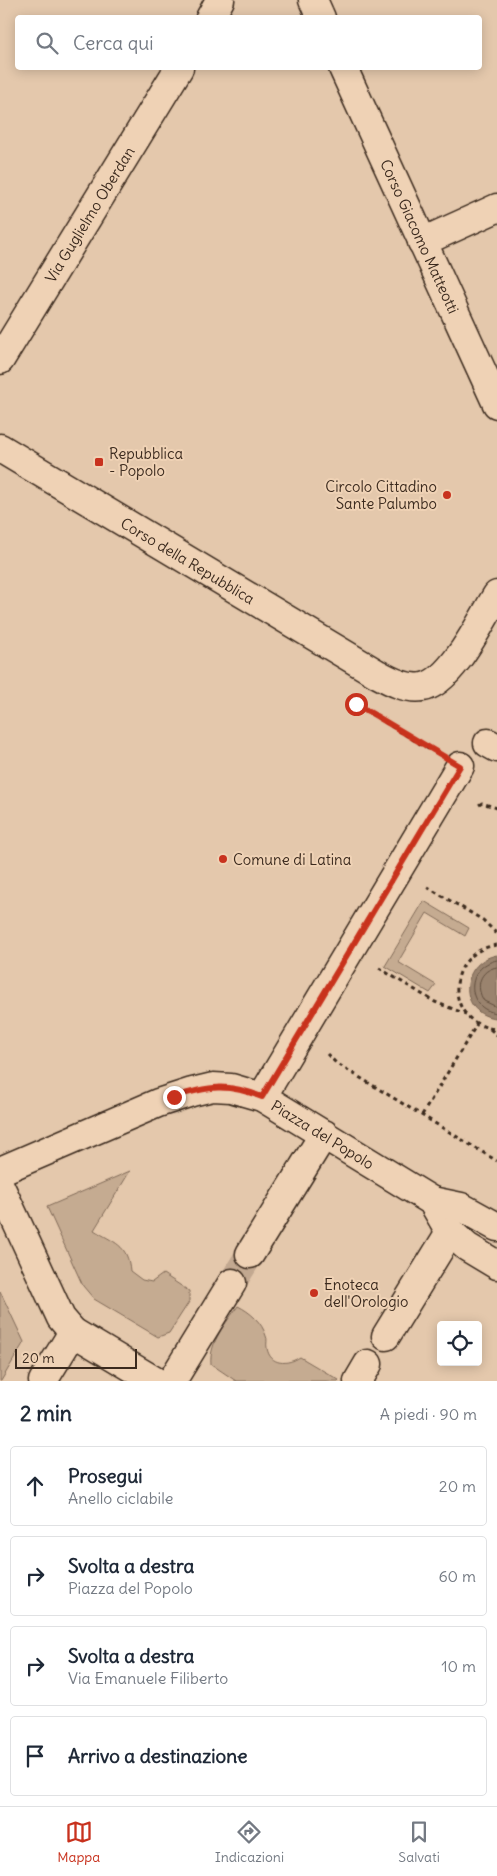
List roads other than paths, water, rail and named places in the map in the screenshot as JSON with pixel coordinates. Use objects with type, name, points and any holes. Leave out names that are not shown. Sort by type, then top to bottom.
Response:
[{"type":"street","points":[[212,15],[220,0]]},
{"type":"street","points":[[313,0],[320,15]]},
{"type":"street","name":"Via Guglielmo Oberdan","points":[[0,360],[178,70]]},
{"type":"street","name":"Corso Giacomo Matteotti","points":[[345,70],[497,404]]},
{"type":"street","points":[[422,242],[497,208]]},
{"type":"street","name":"Corso della Repubblica","points":[[0,448],[376,673],[412,688],[424,687],[434,683],[454,666],[497,595]]},
{"type":"street","name":"Piazza del Popolo","points":[[460,766],[262,1097],[432,1201],[461,1207],[497,1227]]},
{"type":"street","points":[[0,1171],[158,1103],[192,1092],[213,1087],[231,1088],[262,1097]]},
{"type":"street","points":[[250,1254],[324,1134]]},
{"type":"street","points":[[0,1186],[61,1318],[73,1332],[155,1381]]},
{"type":"street","name":"Piazza del Popolo","points":[[432,1201],[450,1232],[466,1247],[497,1265]]},
{"type":"street","points":[[386,1336],[450,1232]]},
{"type":"street","points":[[172,1381],[232,1283]]},
{"type":"street","points":[[43,1381],[73,1332]]},
{"type":"water","points":[[497,955],[497,1018],[484,1015],[475,1008],[470,999],[468,988],[470,977],[475,968],[484,960]]},
{"type":"tunnel","points":[[232,1283],[250,1254]]},
{"type":"place","name":"Repubblica - Popolo","points":[[99,462]]},
{"type":"place","name":"Circolo Cittadino Sante Palumbo","points":[[447,495]]},
{"type":"place","name":"Comune di Latina","points":[[223,859]]},
{"type":"place","name":"Enoteca dell'Orologio","points":[[314,1293]]}]
